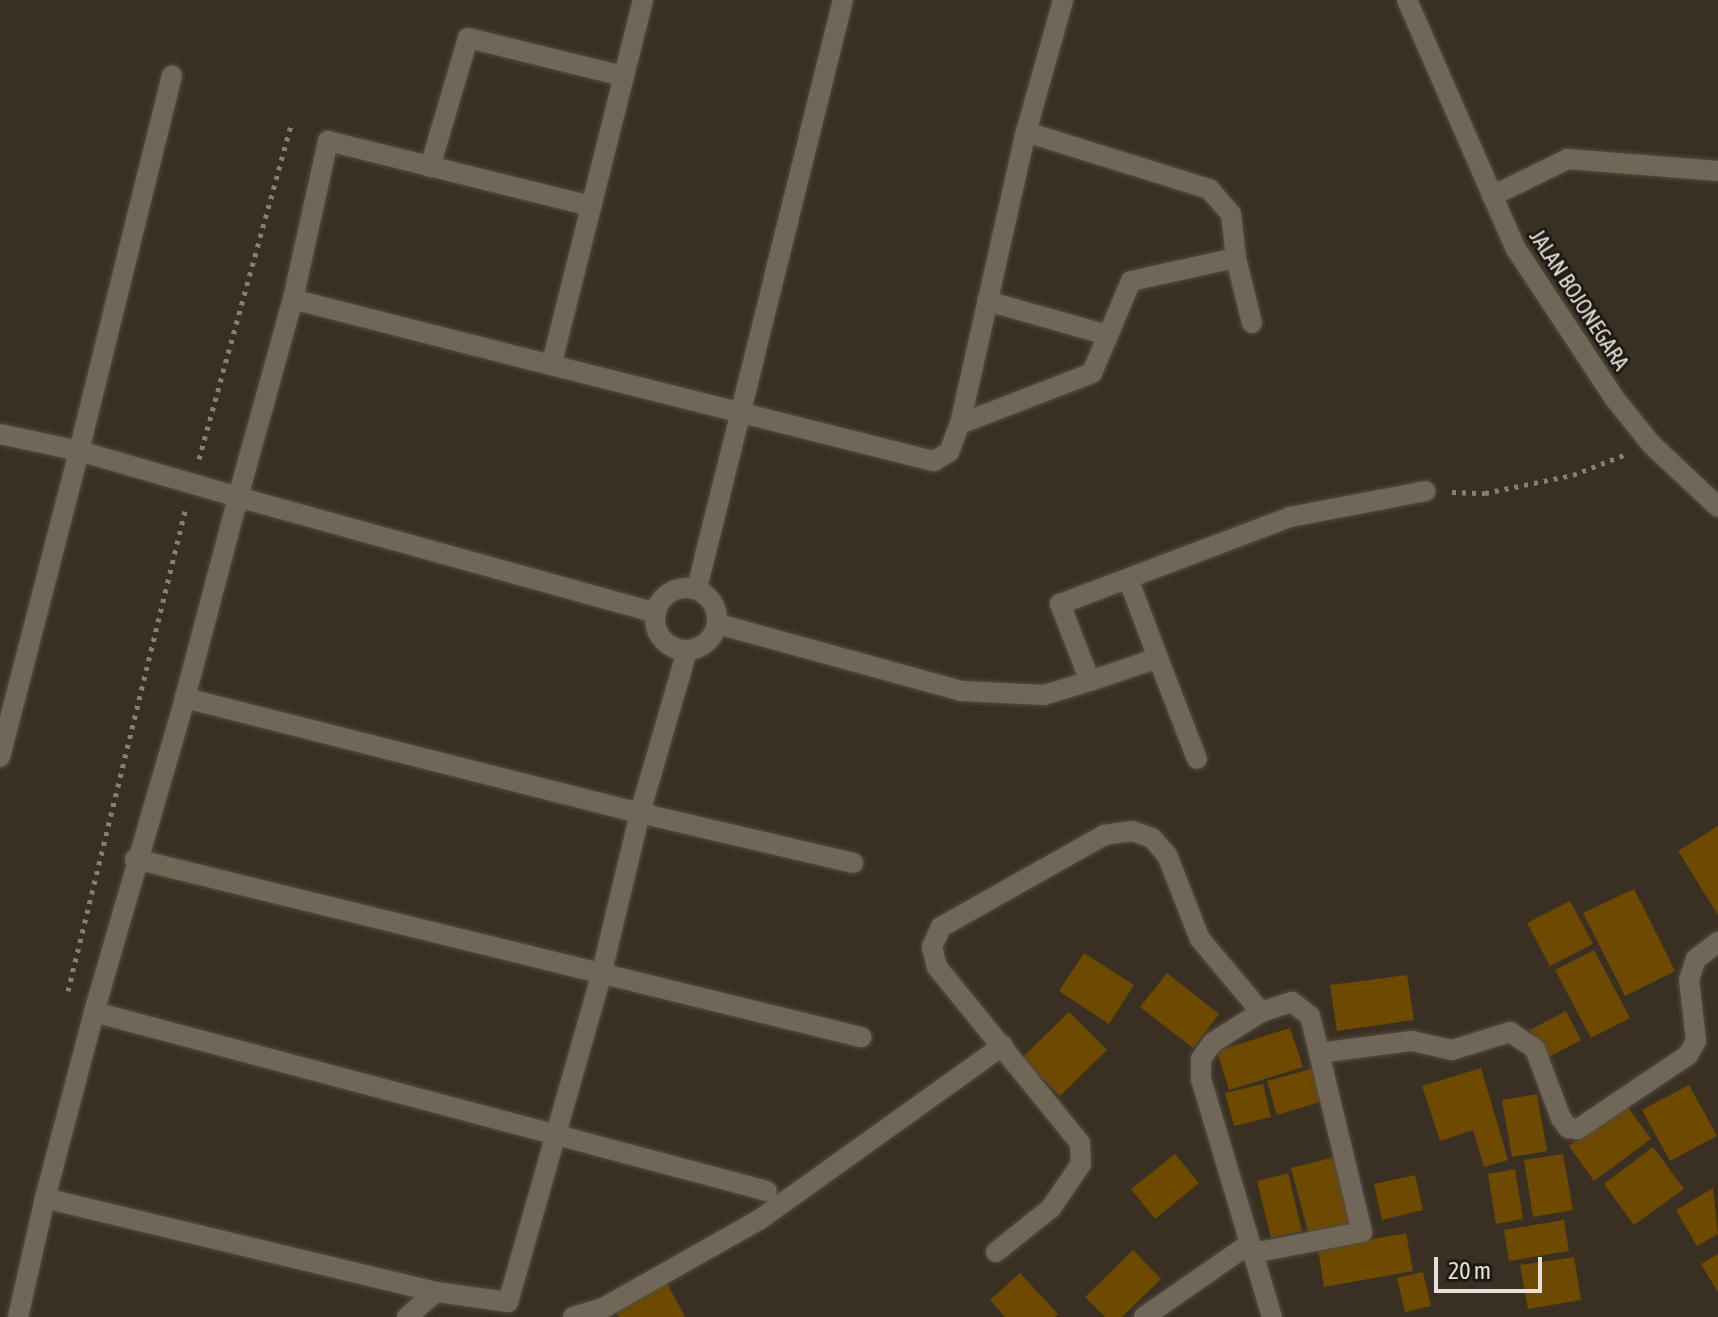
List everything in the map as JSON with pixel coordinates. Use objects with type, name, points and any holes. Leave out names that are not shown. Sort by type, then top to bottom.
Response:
[{"type":"street","points":[[551,365],[643,0]]},
{"type":"street","points":[[697,588],[843,0]]},
{"type":"street","points":[[293,299],[911,460],[934,461],[949,452],[960,424],[1026,132],[1063,0]]},
{"type":"street","name":"JALAN BOJONEGARA","points":[[1407,0],[1516,249],[1651,444],[1718,507]]},
{"type":"street","points":[[430,167],[468,38],[623,76]]},
{"type":"street","points":[[0,757],[172,75]]},
{"type":"street","points":[[1026,132],[1209,189],[1231,214],[1236,258],[1252,323]]},
{"type":"street","points":[[18,1317],[45,1198],[135,859],[185,698],[293,299],[330,139],[591,206]]},
{"type":"street","points":[[1492,196],[1568,159],[1718,171]]},
{"type":"street","points":[[960,424],[1092,373],[1104,334],[1131,281],[1236,258]]},
{"type":"street","points":[[987,301],[1104,334]]},
{"type":"street","points":[[0,434],[193,481],[238,497],[656,613]]},
{"type":"street","points":[[1090,681],[1060,604],[1290,517],[1426,491]]},
{"type":"street","points":[[1128,578],[1197,759]]},
{"type":"street","points":[[697,588],[714,603],[718,624],[708,644],[687,651],[666,643],[656,613],[675,589],[697,588]]},
{"type":"street","points":[[718,624],[961,691],[1044,695],[1158,658]]},
{"type":"street","points":[[45,1198],[436,1292],[499,1303],[512,1299],[601,976],[640,813],[687,651]]},
{"type":"street","points":[[185,698],[640,813],[853,863]]},
{"type":"street","points":[[996,1252],[1051,1208],[1081,1164],[1080,1143],[1067,1120],[937,967],[932,947],[941,927],[1104,835],[1132,831],[1152,838],[1167,855],[1200,939],[1261,1012]]},
{"type":"street","points":[[135,859],[601,976],[861,1037]]},
{"type":"street","points":[[1319,1053],[1412,1041],[1452,1050],[1510,1032],[1535,1049],[1561,1118],[1568,1128],[1578,1129],[1688,1055],[1696,1041],[1689,980],[1696,959],[1718,942]]},
{"type":"street","points":[[1144,1317],[1251,1249],[1362,1232],[1319,1053],[1303,1007],[1292,1002],[1261,1012],[1212,1043],[1201,1059],[1212,1122],[1251,1249],[1272,1317]]},
{"type":"street","points":[[94,1012],[767,1191]]},
{"type":"street","points":[[573,1317],[605,1307],[759,1220],[1003,1045]]},
{"type":"street","points":[[407,1317],[436,1292]]},
{"type":"path","points":[[66,998],[193,481],[292,122]]},
{"type":"path","points":[[1426,491],[1485,493],[1573,475],[1651,444]]},
{"type":"building","points":[[1718,826],[1718,915],[1678,851]]},
{"type":"building","points":[[1634,889],[1675,971],[1625,996],[1583,913]]},
{"type":"building","points":[[1570,901],[1593,944],[1550,966],[1527,923]]},
{"type":"building","points":[[1594,950],[1630,1018],[1591,1038],[1555,970]]},
{"type":"building","points":[[1084,953],[1134,985],[1109,1024],[1059,991]]},
{"type":"building","points":[[1167,973],[1219,1014],[1193,1048],[1140,1007]]},
{"type":"building","points":[[1407,975],[1414,1020],[1337,1031],[1330,985]]},
{"type":"building","points":[[1566,1011],[1581,1040],[1545,1059],[1530,1030]]},
{"type":"building","points":[[1069,1012],[1107,1050],[1060,1096],[1022,1058]]},
{"type":"building","points":[[1290,1028],[1303,1067],[1229,1090],[1217,1051]]},
{"type":"building","points":[[1318,1067],[1327,1100],[1277,1115],[1267,1081]]},
{"type":"building","points":[[1481,1068],[1508,1160],[1484,1167],[1473,1130],[1440,1141],[1422,1086]]},
{"type":"building","points":[[1263,1084],[1271,1117],[1234,1126],[1225,1093]]},
{"type":"building","points":[[1689,1085],[1717,1136],[1670,1161],[1642,1110]]},
{"type":"building","points":[[1537,1094],[1547,1151],[1512,1157],[1502,1100]]},
{"type":"building","points":[[1626,1105],[1651,1139],[1594,1181],[1569,1146]]},
{"type":"building","points":[[1653,1147],[1684,1189],[1634,1225],[1604,1184]]},
{"type":"building","points":[[1175,1154],[1199,1183],[1155,1219],[1131,1189]]},
{"type":"building","points":[[1563,1154],[1573,1210],[1533,1217],[1524,1160]]},
{"type":"building","points":[[1338,1156],[1357,1226],[1310,1239],[1291,1168]]},
{"type":"building","points":[[1515,1169],[1523,1219],[1496,1224],[1488,1174]]},
{"type":"building","points":[[1288,1173],[1302,1231],[1271,1238],[1257,1181]]},
{"type":"building","points":[[1415,1175],[1423,1210],[1382,1220],[1374,1184]]},
{"type":"building","points":[[1713,1188],[1718,1234],[1697,1246],[1676,1210]]},
{"type":"building","points":[[1564,1220],[1569,1251],[1509,1261],[1504,1230]]},
{"type":"building","points":[[1406,1233],[1413,1271],[1324,1287],[1318,1249]]},
{"type":"building","points":[[1133,1250],[1161,1279],[1122,1317],[1105,1317],[1085,1297]]},
{"type":"building","points":[[1718,1254],[1718,1292],[1701,1264]]},
{"type":"building","points":[[1574,1257],[1581,1300],[1528,1309],[1520,1265]]},
{"type":"building","points":[[1423,1272],[1431,1306],[1405,1312],[1397,1278]]},
{"type":"building","points":[[1020,1273],[1058,1314],[1055,1317],[1005,1317],[990,1300]]},
{"type":"building","points":[[666,1281],[685,1317],[619,1317],[614,1308]]}]
